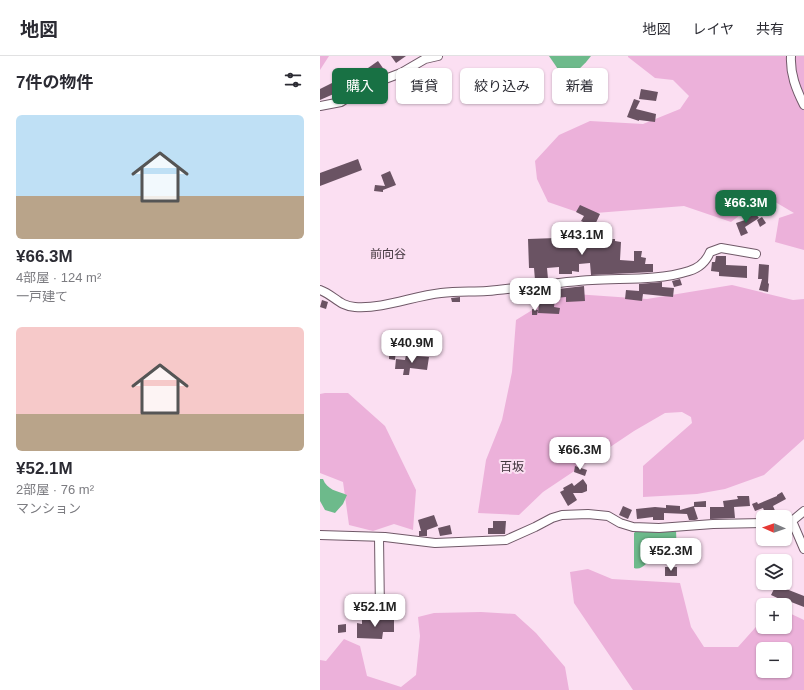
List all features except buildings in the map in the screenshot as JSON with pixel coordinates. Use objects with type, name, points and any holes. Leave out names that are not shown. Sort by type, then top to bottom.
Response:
[{"type":"street","points":[[320,106],[341,102],[364,87],[401,73],[425,59],[438,56]]},
{"type":"street","points":[[791,56],[791,74],[804,105]]},
{"type":"street","points":[[320,290],[326,292],[340,303],[354,307],[370,306],[442,293],[485,291],[592,280],[660,276],[689,271],[702,265],[710,252],[721,248],[756,254]]},
{"type":"street","points":[[792,520],[804,511]]},
{"type":"street","points":[[320,535],[379,537],[435,543],[506,540],[562,515],[588,514],[608,516],[620,523],[633,526],[652,527],[756,523]]},
{"type":"street","points":[[792,527],[804,549]]},
{"type":"street","points":[[379,537],[380,613]]},
{"type":"shaded area","points":[[320,56],[329,56],[320,70]]},
{"type":"shaded area","points":[[549,56],[591,56],[580,68],[557,68]]},
{"type":"shaded area","points":[[628,56],[804,56],[804,250],[775,242],[779,218],[794,213],[765,196],[731,222],[684,206],[583,214],[548,202],[537,179],[535,161],[559,135],[590,121],[643,124],[680,109],[689,96],[673,80],[655,78]]},
{"type":"shaded area","points":[[732,285],[793,300],[804,299],[804,439],[764,475],[725,489],[697,494],[643,497],[643,466],[692,423],[691,417],[682,412],[665,413],[634,431],[543,492],[519,515],[478,513],[486,460],[502,420],[512,372],[516,320],[560,293],[647,299]]},
{"type":"shaded area","points":[[348,393],[385,426],[416,490],[413,530],[394,524],[373,531],[349,525],[343,482],[320,473],[320,394]]},
{"type":"shaded area","points":[[320,479],[323,479],[330,488],[347,495],[343,504],[335,513],[325,510],[320,501]]},
{"type":"shaded area","points":[[676,529],[677,559],[657,558],[651,560],[640,568],[634,568],[634,533],[636,531]]},
{"type":"shaded area","points":[[588,569],[612,579],[680,583],[691,627],[704,647],[738,647],[756,627],[756,634],[792,634],[792,614],[804,620],[804,690],[633,690],[574,603],[570,572]]},
{"type":"shaded area","points":[[481,612],[515,614],[536,633],[565,667],[569,690],[320,690],[320,660],[326,661],[344,639],[360,646],[367,676],[401,687],[416,675],[420,636],[418,617],[434,613]]},
{"type":"district","name":"前向谷","points":[[388,254]]},
{"type":"district","name":"百坂","points":[[512,467]]}]
